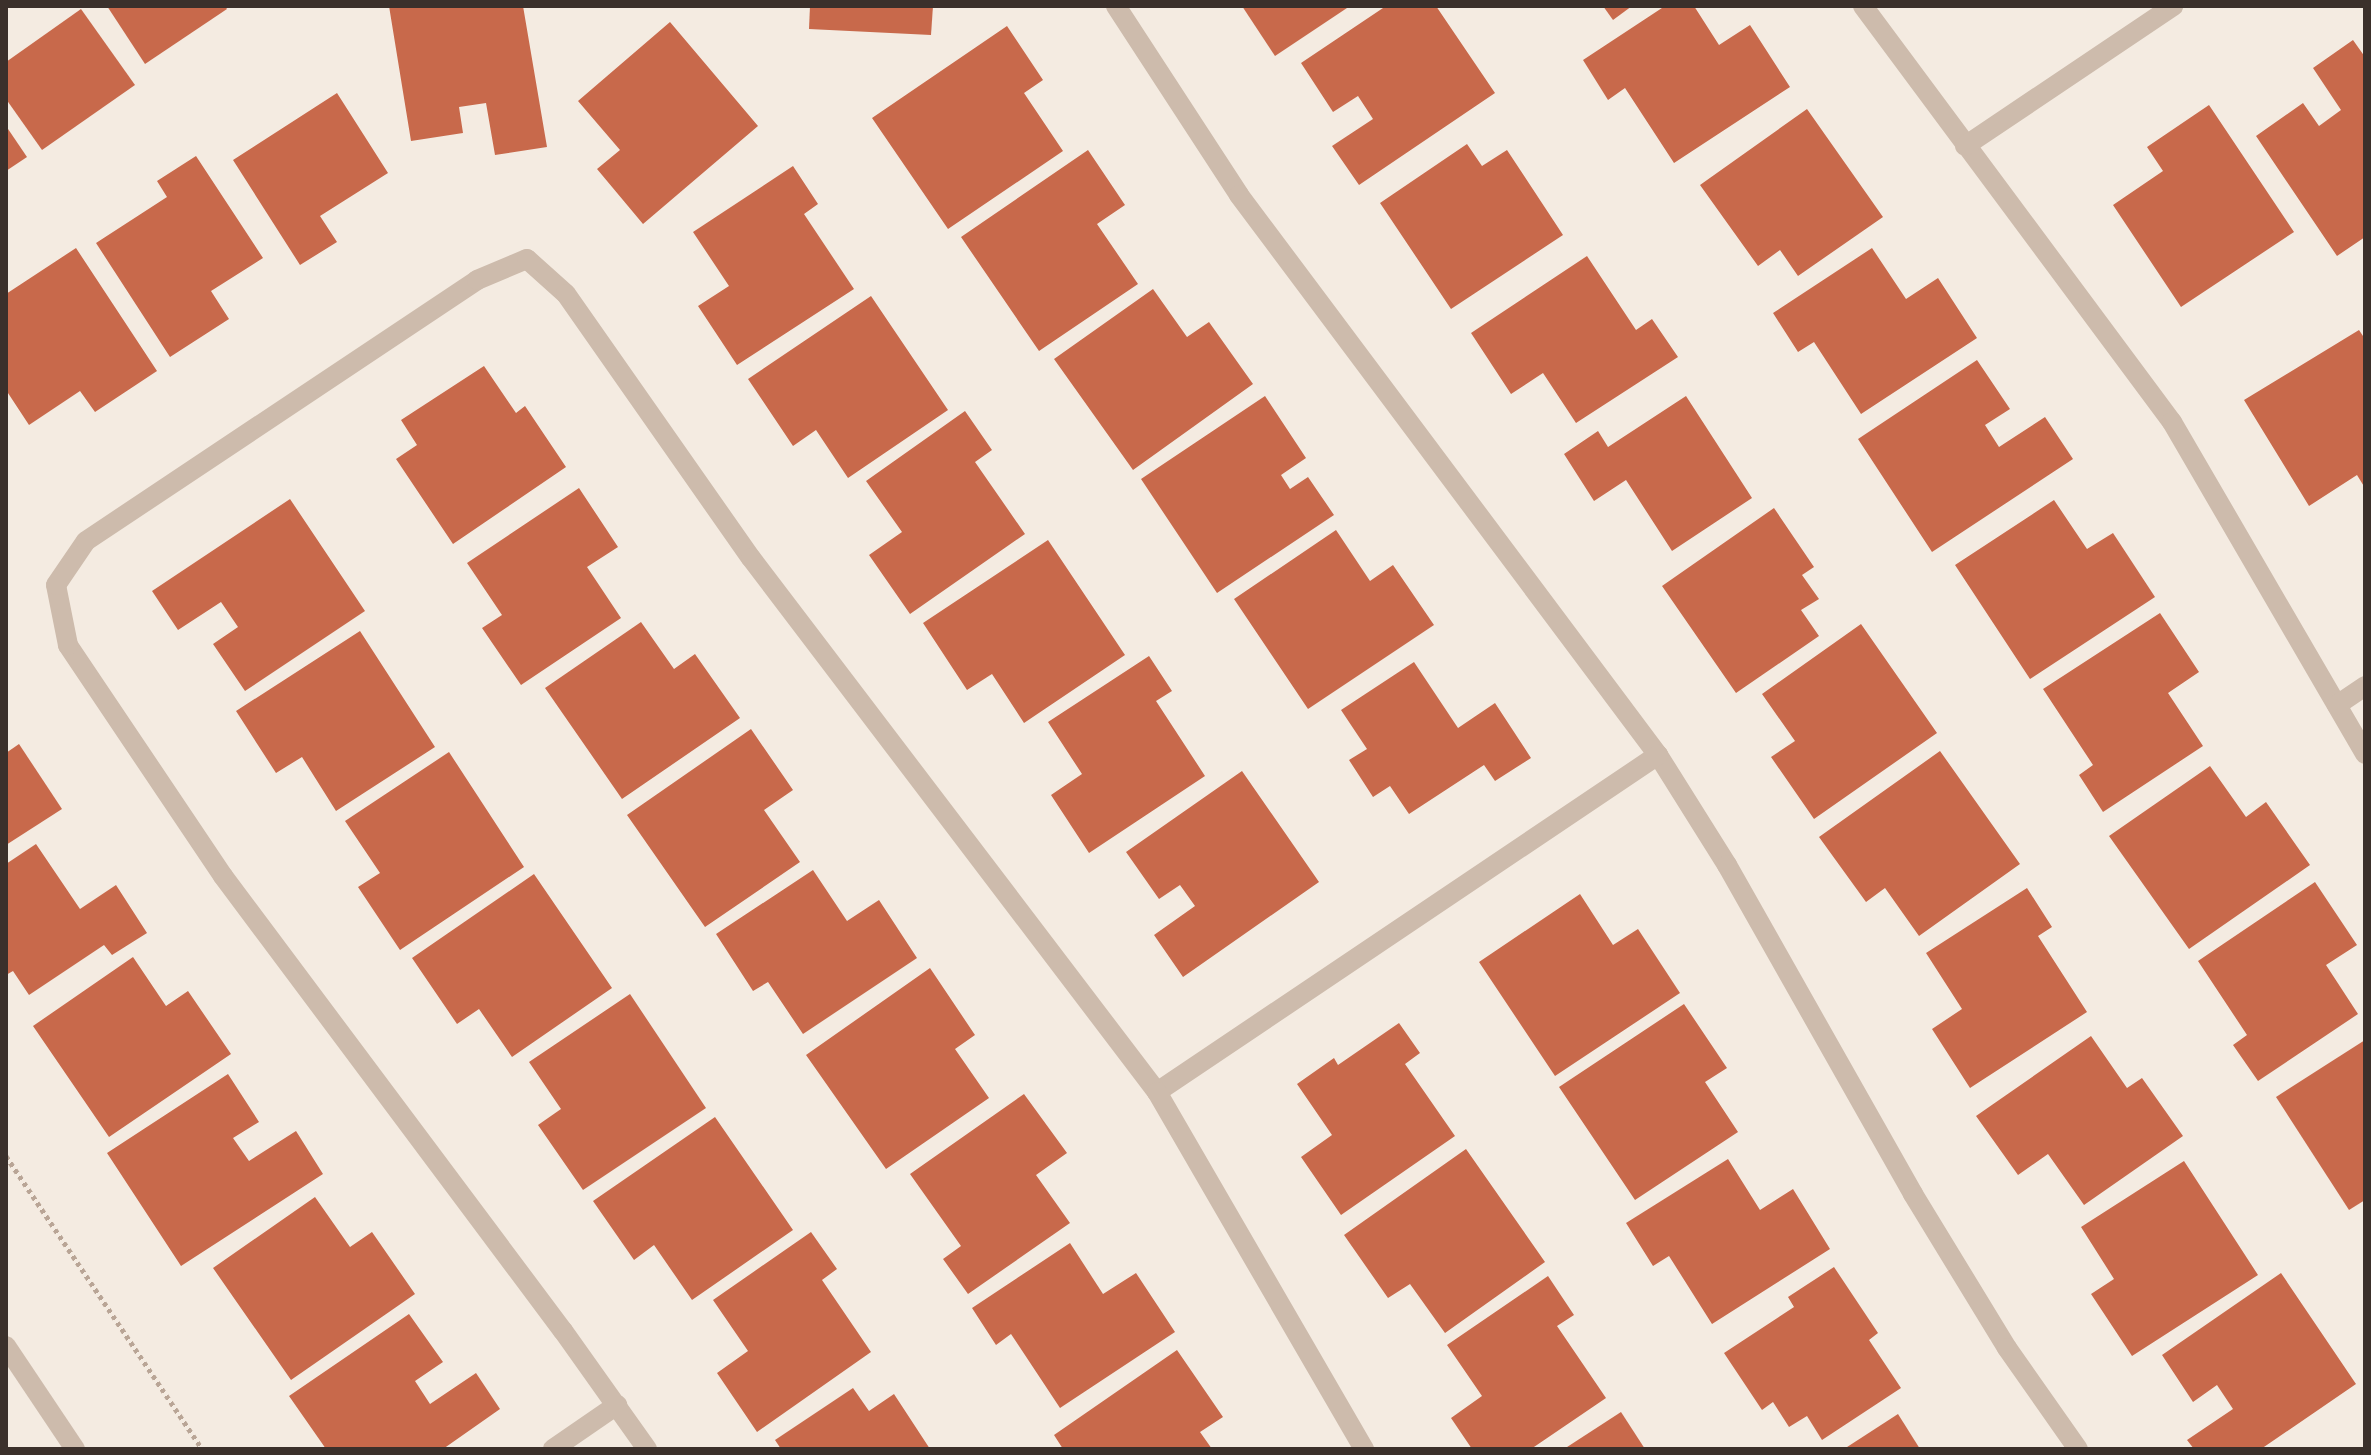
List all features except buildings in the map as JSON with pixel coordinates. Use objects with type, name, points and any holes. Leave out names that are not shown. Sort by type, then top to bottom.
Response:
[{"type":"street","points":[[1116,6],[1239,195],[1658,755],[1727,865],[1913,1194],[2007,1348],[2078,1449]]},
{"type":"street","points":[[1863,6],[2172,422],[2365,754]]},
{"type":"street","points":[[1965,146],[2173,6]]},
{"type":"street","points":[[647,1449],[223,876],[68,645],[56,585],[86,541],[477,280],[527,259],[566,294],[751,558],[1157,1092],[1364,1449]]},
{"type":"street","points":[[2337,705],[2365,686]]},
{"type":"street","points":[[1157,1092],[1658,755]]},
{"type":"street","points":[[6,1346],[75,1449]]},
{"type":"street","points":[[553,1449],[617,1405]]},
{"type":"path","points":[[6,1156],[202,1449]]}]
